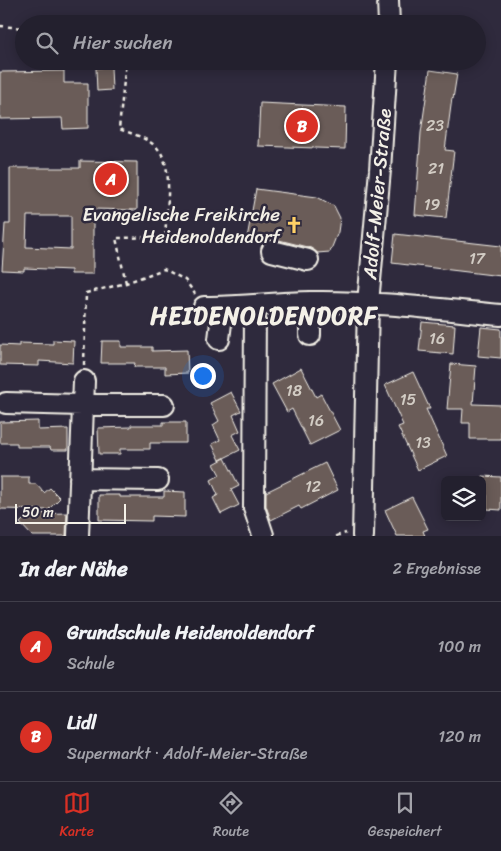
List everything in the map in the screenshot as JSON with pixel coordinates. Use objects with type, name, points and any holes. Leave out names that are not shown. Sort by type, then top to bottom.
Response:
[{"type":"street","points":[[388,0],[389,15]]},
{"type":"street","name":"Adolf-Meier-Straße","points":[[363,536],[368,303],[386,70]]},
{"type":"street","points":[[272,251],[308,260]]},
{"type":"street","points":[[310,302],[310,335]]},
{"type":"street","points":[[219,339],[213,307],[310,302],[368,303],[501,315]]},
{"type":"street","points":[[255,306],[254,508],[264,535]]},
{"type":"street","points":[[78,536],[84,381]]},
{"type":"street","points":[[6,403],[82,406],[164,405]]},
{"type":"street","points":[[80,479],[158,480]]},
{"type":"path","points":[[0,26],[15,27]]},
{"type":"path","points":[[125,70],[119,129],[154,144],[163,154],[168,172],[165,237],[116,238],[126,283]]},
{"type":"path","points":[[84,381],[86,293],[126,283],[164,269],[185,280],[213,307]]},
{"type":"building","points":[[96,70],[111,70],[112,90],[97,91]]},
{"type":"building","points":[[430,70],[457,74],[445,150],[454,151],[446,218],[415,215],[421,133]]},
{"type":"building","points":[[64,71],[64,83],[88,83],[88,128],[63,129],[62,118],[0,119],[0,72]]},
{"type":"building","points":[[260,103],[346,107],[345,149],[258,146]]},
{"type":"building","points":[[80,161],[137,162],[137,210],[93,209],[93,274],[71,274],[71,270],[24,268],[24,271],[2,270],[5,224],[10,224],[10,168],[80,168]],"holes":[[[27,216],[71,216],[71,249],[26,247]]]},
{"type":"building","name":"Evangelische Freikirche Heidenoldendorf","points":[[256,189],[317,197],[334,206],[340,218],[338,232],[330,252],[317,253],[311,248],[275,239],[267,241],[247,238]]},
{"type":"building","points":[[395,234],[501,246],[501,276],[392,263]]},
{"type":"building","points":[[422,322],[455,325],[453,354],[419,351]]},
{"type":"building","points":[[481,327],[501,329],[501,358],[478,356]]},
{"type":"building","points":[[53,340],[74,341],[73,363],[39,361],[39,366],[0,365],[0,345],[19,346],[19,343],[53,344]]},
{"type":"building","points":[[102,341],[121,341],[121,347],[152,347],[152,351],[187,350],[188,373],[165,374],[165,367],[134,367],[135,363],[101,363]]},
{"type":"building","points":[[451,364],[476,366],[473,404],[501,405],[501,439],[470,439],[470,423],[462,423],[463,409],[447,409]]},
{"type":"building","points":[[301,368],[316,397],[321,394],[340,430],[310,445],[292,409],[287,412],[272,384]]},
{"type":"building","points":[[413,372],[430,409],[426,409],[447,456],[418,470],[398,427],[403,425],[385,385]]},
{"type":"building","points":[[231,392],[241,411],[233,415],[240,431],[232,435],[240,450],[220,460],[212,444],[220,440],[213,425],[219,421],[210,403]]},
{"type":"building","points":[[38,421],[38,430],[68,429],[68,450],[51,450],[50,447],[17,447],[17,443],[0,443],[0,422]]},
{"type":"building","points":[[163,422],[186,422],[186,443],[150,443],[150,449],[120,449],[120,454],[99,454],[98,428],[163,425]]},
{"type":"building","points":[[225,458],[239,486],[231,490],[239,505],[221,514],[213,498],[218,495],[211,480],[220,475],[214,464]]},
{"type":"building","points":[[325,463],[338,490],[301,509],[299,506],[271,520],[266,506],[266,492]]},
{"type":"building","points":[[486,476],[501,477],[501,510],[487,509]]},
{"type":"building","points":[[0,477],[29,477],[29,484],[36,484],[44,493],[50,488],[60,498],[48,510],[0,509]]},
{"type":"building","points":[[164,491],[185,492],[185,517],[152,516],[152,521],[99,520],[99,495],[164,497]]},
{"type":"building","points":[[412,497],[428,529],[423,531],[425,536],[397,536],[385,510]]},
{"type":"building","points":[[67,513],[66,536],[32,536],[20,523],[29,514]]},
{"type":"place","name":"Lidl","points":[[302,126]]},
{"type":"place","name":"Grundschule Heidenoldendorf","points":[[111,179]]},
{"type":"place","name":"Evangelische Freikirche Heidenoldendorf","points":[[294,225]]},
{"type":"district","name":"HEIDENOLDENDORF","points":[[264,316]]}]
